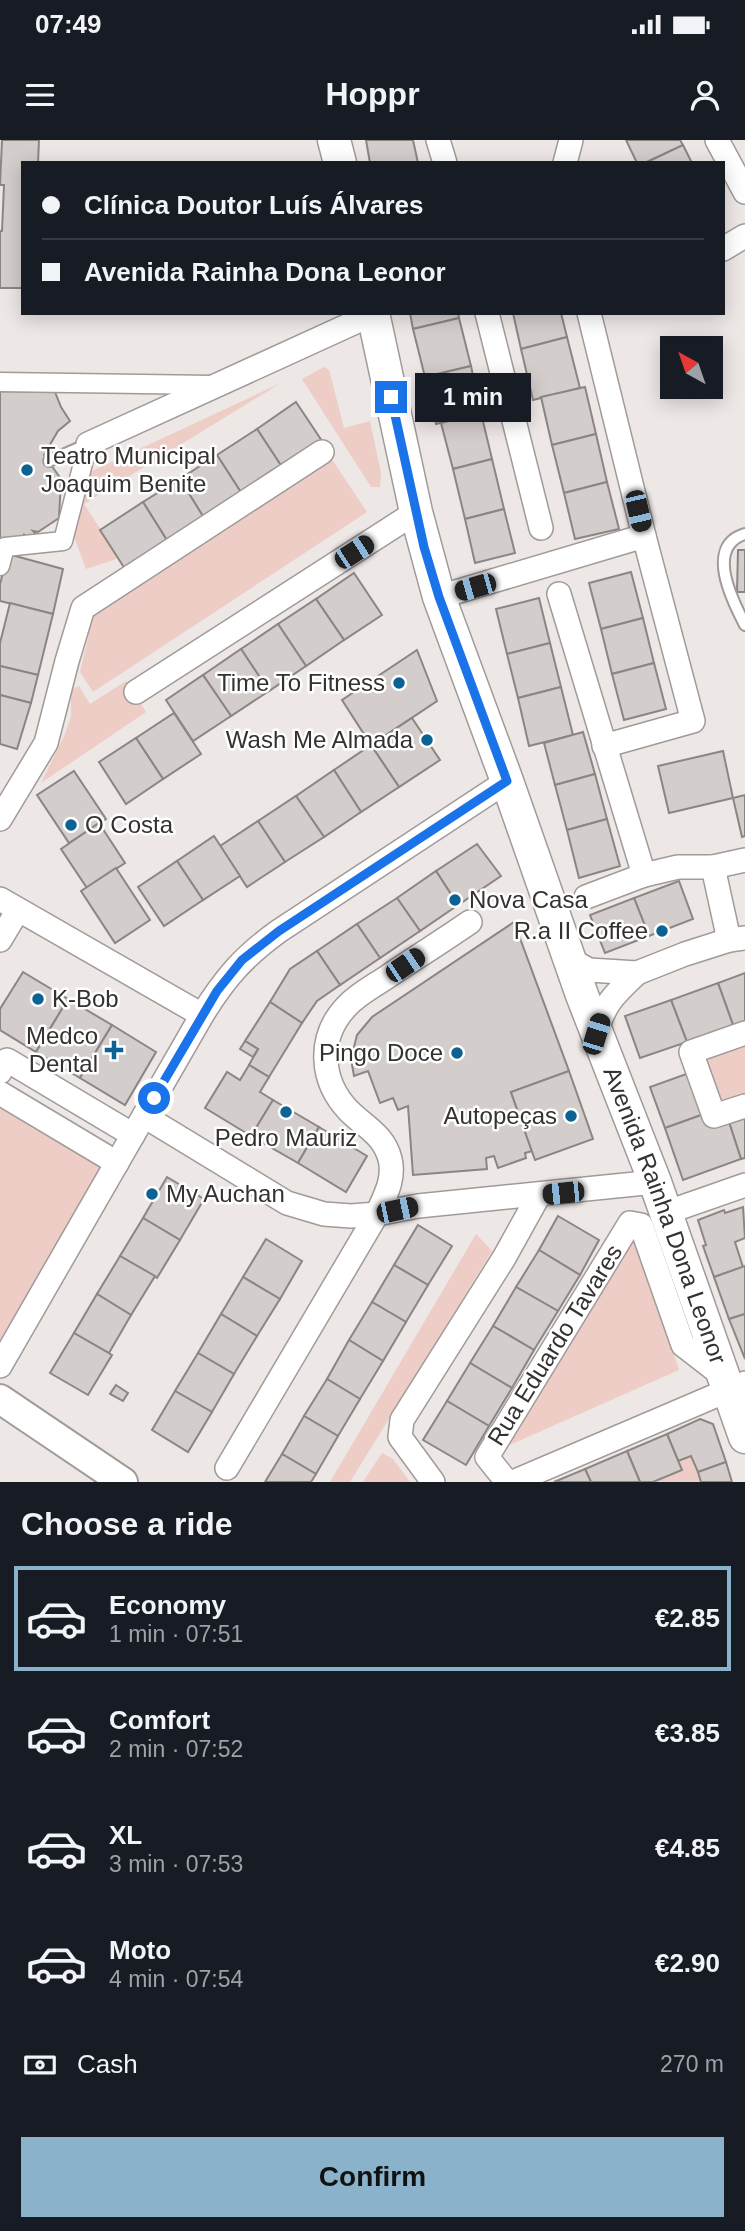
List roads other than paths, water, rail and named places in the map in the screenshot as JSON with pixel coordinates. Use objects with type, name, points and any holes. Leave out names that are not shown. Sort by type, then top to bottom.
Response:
[{"type":"main road","points":[[334,140],[339,161]]},
{"type":"main road","name":"Avenida Rainha Dona Leonor","points":[[373,315],[416,512],[439,597],[596,1034],[732,1383],[745,1437]]},
{"type":"street","points":[[438,140],[444,161]]},
{"type":"street","points":[[566,161],[571,140]]},
{"type":"street","points":[[717,140],[745,192]]},
{"type":"street","points":[[725,248],[745,236]]},
{"type":"street","points":[[0,566],[5,547],[62,541],[88,444],[369,315]]},
{"type":"street","points":[[488,315],[541,527]]},
{"type":"street","points":[[589,315],[693,721],[604,746]]},
{"type":"street","points":[[0,382],[216,385]]},
{"type":"street","points":[[0,819],[46,743],[66,661],[83,608],[322,452]]},
{"type":"street","points":[[136,692],[416,512]]},
{"type":"street","points":[[439,597],[644,536]]},
{"type":"street","points":[[559,594],[644,875]]},
{"type":"street","points":[[0,1366],[227,976],[259,945],[507,781]]},
{"type":"street","points":[[586,897],[644,875],[678,867],[713,867],[745,860]]},
{"type":"street","points":[[569,959],[589,970],[637,973],[737,939],[713,867]]},
{"type":"street","points":[[0,940],[9,904],[202,1016]]},
{"type":"street","points":[[227,1468],[377,1214],[391,1180],[391,1160],[382,1139],[349,1111],[333,1089],[326,1064],[328,1037],[333,1025],[350,1003],[470,922]]},
{"type":"street","points":[[596,1034],[603,1009],[637,973]]},
{"type":"street","points":[[745,1033],[691,1052],[714,1116],[745,1106]]},
{"type":"street","points":[[0,1072],[7,1060],[287,1203],[324,1214],[377,1214],[418,1206],[655,1182]]},
{"type":"street","points":[[0,1093],[117,1163]]},
{"type":"street","points":[[665,1213],[745,1185]]},
{"type":"street","points":[[433,1482],[400,1437],[402,1420],[504,1258],[539,1195]]},
{"type":"street","name":"Rua Eduardo Tavares","points":[[507,1482],[486,1457],[630,1223],[641,1225],[683,1345],[732,1383],[513,1482]]},
{"type":"street","points":[[0,1399],[123,1482]]},
{"type":"lane","points":[[49,461],[88,444]]},
{"type":"lane","points":[[741,535],[728,547],[724,559],[727,589],[741,611],[745,625]]},
{"type":"place","name":"Teatro Municipal Joaquim Benite","points":[[27,470]]},
{"type":"place","name":"Time To Fitness","points":[[399,683]]},
{"type":"place","name":"Wash Me Almada","points":[[427,740]]},
{"type":"place","name":"O Costa","points":[[71,825]]},
{"type":"place","name":"Nova Casa","points":[[455,900]]},
{"type":"place","name":"R.a II Coffee","points":[[662,931]]},
{"type":"place","name":"K-Bob","points":[[38,999]]},
{"type":"place","name":"Medco Dental","points":[[114,1050]]},
{"type":"place","name":"Pingo Doce","points":[[457,1053]]},
{"type":"place","name":"Pedro Mauriz","points":[[286,1112]]},
{"type":"place","name":"Autopeças","points":[[571,1116]]},
{"type":"place","name":"My Auchan","points":[[152,1194]]}]
